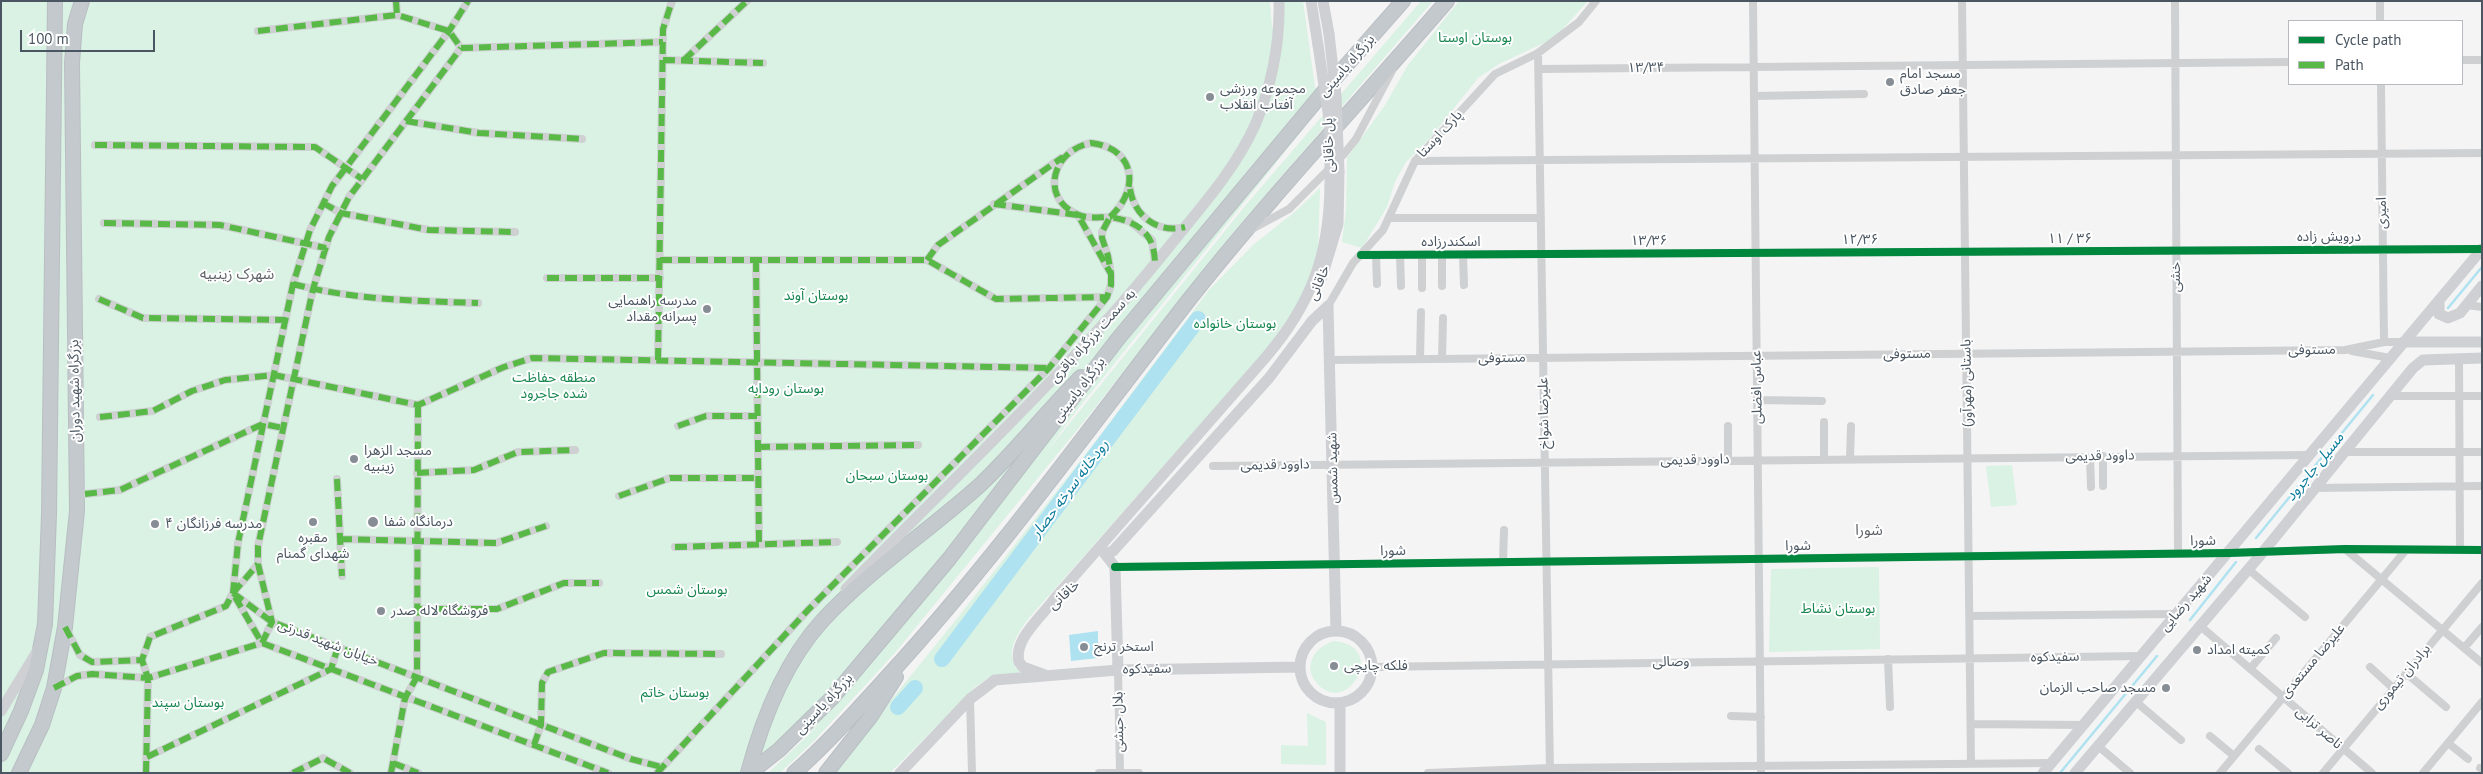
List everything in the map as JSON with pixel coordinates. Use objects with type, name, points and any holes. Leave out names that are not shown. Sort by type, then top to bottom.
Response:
[{"type":"highway","name":"بزرگراه شهید دوران","points":[[1,754],[21,712],[36,670],[45,624],[55,1]]},
{"type":"highway","name":"بزرگراه شهید دوران","points":[[19,773],[42,725],[54,688],[65,627],[77,511],[72,63],[75,24],[82,1]]},
{"type":"highway","name":"بزرگراه یاسینی","points":[[749,773],[779,750],[838,691],[949,559],[1117,340],[1336,77],[1403,1]]},
{"type":"highway","name":"بزرگراه یاسینی","points":[[794,773],[843,725],[916,646],[976,575],[1243,234],[1447,1]]},
{"type":"highway","points":[[749,773],[761,728],[785,676],[822,621],[890,560],[982,483],[1020,444],[1058,399],[1117,340]]},
{"type":"highway","points":[[826,773],[871,716],[916,646]]},
{"type":"main road","name":"به سمت بزرگراه باقری","points":[[822,621],[831,605],[1044,391],[1090,342],[1155,265],[1234,164],[1256,124],[1270,83],[1275,60],[1279,1]]},
{"type":"main road","name":"پل خاقانی","points":[[1311,1],[1330,126],[1330,186]]},
{"type":"main road","name":"پل خاقانی","points":[[1322,1],[1329,34],[1336,95],[1339,172]]},
{"type":"main road","name":"خاقانی","points":[[1046,612],[1061,602],[1105,554],[1277,354],[1303,319],[1319,285],[1335,236],[1339,210],[1339,172]]},
{"type":"main road","name":"خاقانی","points":[[1046,612],[1055,598],[1271,351],[1298,316],[1311,289],[1324,247],[1330,186]]},
{"type":"main road","name":"شهید رضایی","points":[[2043,773],[2482,249]]},
{"type":"main road","points":[[2439,301],[2439,314],[2448,318],[2460,313],[2482,286]]},
{"type":"main road","points":[[1115,567],[1105,554],[1113,551],[1270,378],[1312,321],[1328,306]]},
{"type":"main road","name":"شهید شمس","points":[[1328,306],[1331,360],[1336,630]]},
{"type":"main road","name":"مستوفی","points":[[2403,342],[2482,342]]},
{"type":"main road","points":[[2459,358],[2482,358]]},
{"type":"main road","name":"شهید رضایی","points":[[2075,773],[2263,552],[2413,368],[2423,360],[2459,358]]},
{"type":"main road","name":"بلال حبشی","points":[[1115,567],[1118,670]]},
{"type":"main road","points":[[1045,675],[1024,666],[1018,655],[1019,647],[1027,634],[1046,612]]},
{"type":"main road","points":[[1336,630],[1352,635],[1365,645],[1371,655],[1372,666],[1371,678],[1366,688],[1358,696],[1336,704],[1314,696],[1306,688],[1301,678],[1300,667],[1301,656],[1310,642],[1325,632],[1336,630]]},
{"type":"main road","points":[[1,711],[42,642]]},
{"type":"main road","name":"سفیدکوه","points":[[970,699],[995,680],[1031,678],[1045,675],[1118,670],[1300,667]]},
{"type":"main road","points":[[900,773],[970,699]]},
{"type":"main road","points":[[1332,773],[1336,704]]},
{"type":"main road","points":[[1336,704],[1340,773]]},
{"type":"street","points":[[396,1],[397,16]]},
{"type":"street","points":[[232,593],[238,543],[263,424],[293,284],[306,244],[332,186],[449,31],[468,1]]},
{"type":"street","points":[[658,360],[663,29],[672,1]]},
{"type":"street","points":[[684,60],[747,1]]},
{"type":"street","name":"پارک اوستا","points":[[1328,306],[1343,279],[1360,255],[1383,230],[1415,161],[1495,74],[1538,53],[1579,22],[1596,1]]},
{"type":"street","name":"عباس افضلی","points":[[1753,1],[1761,770]]},
{"type":"street","name":"باستانی (مهرآور)","points":[[1962,1],[1971,764]]},
{"type":"street","name":"خشی","points":[[2175,1],[2178,553]]},
{"type":"street","points":[[2380,1],[2380,20]]},
{"type":"street","points":[[258,31],[397,16],[449,31],[461,48]]},
{"type":"street","points":[[461,48],[663,42]]},
{"type":"street","points":[[54,688],[77,676],[92,674],[148,678],[262,643],[272,622],[258,564],[258,546],[313,289],[326,248],[349,197],[461,48]]},
{"type":"street","points":[[1243,234],[1288,209],[1344,154],[1356,139],[1403,52]]},
{"type":"street","name":"علیرضا شواخ","points":[[1538,53],[1550,771]]},
{"type":"street","points":[[663,60],[763,62]]},
{"type":"street","points":[[2463,60],[2482,60]]},
{"type":"street","name":"۱۳/۳۴","points":[[1539,70],[2288,62]]},
{"type":"street","name":"امیری","points":[[2381,85],[2384,342]]},
{"type":"street","points":[[1754,96],[1864,94]]},
{"type":"street","points":[[406,121],[479,133],[582,139]]},
{"type":"street","points":[[927,260],[938,245],[994,204],[1065,156],[1078,145],[1091,142],[1103,144],[1123,158],[1128,169],[1132,200],[1138,210],[1155,225],[1169,230],[1185,227]]},
{"type":"street","points":[[95,145],[315,147],[362,179]]},
{"type":"street","points":[[1415,161],[2482,152]]},
{"type":"street","points":[[1065,156],[1055,173],[1055,186],[1059,198],[1067,208],[1078,215],[1111,274]]},
{"type":"street","points":[[659,770],[808,610],[1049,368],[1107,297],[1111,285],[1111,274],[1102,232],[1110,217],[1122,204],[1129,185]]},
{"type":"street","points":[[323,203],[341,213],[429,230],[515,232]]},
{"type":"street","points":[[994,204],[1089,218],[1110,217],[1130,221],[1147,235],[1154,246],[1155,265]]},
{"type":"street","points":[[1389,218],[1541,218]]},
{"type":"street","points":[[104,223],[220,225],[326,248]]},
{"type":"street","name":"درویش زاده","points":[[2176,251],[2482,249]]},
{"type":"street","name":"۱۱ / ۳۶","points":[[1965,252],[2176,251]]},
{"type":"street","name":"۱۲/۳۶","points":[[1756,253],[1965,252]]},
{"type":"street","name":"۱۳/۳۶","points":[[1542,254],[1756,253]]},
{"type":"street","name":"اسکندرزاده","points":[[1360,255],[1542,254]]},
{"type":"street","points":[[1376,255],[1377,284]]},
{"type":"street","points":[[1400,255],[1401,286]]},
{"type":"street","points":[[1422,255],[1422,288]]},
{"type":"street","points":[[1442,255],[1442,286]]},
{"type":"street","points":[[1463,255],[1464,285]]},
{"type":"street","points":[[660,260],[927,260],[996,299],[1107,297]]},
{"type":"street","points":[[756,260],[758,544]]},
{"type":"street","points":[[547,278],[660,278]]},
{"type":"street","points":[[293,284],[313,289],[392,301],[478,303]]},
{"type":"street","points":[[99,299],[143,318],[286,320]]},
{"type":"street","points":[[2466,306],[2482,307]]},
{"type":"street","points":[[1420,359],[1421,312]]},
{"type":"street","points":[[1442,359],[1443,318]]},
{"type":"street","name":"مستوفی","points":[[1331,360],[2345,350],[2384,342],[2403,342]]},
{"type":"street","points":[[2345,350],[2390,358]]},
{"type":"street","points":[[100,417],[153,411],[192,391],[225,380],[274,374],[418,405],[504,367],[532,358],[1049,368]]},
{"type":"street","points":[[2459,358],[2460,550]]},
{"type":"street","points":[[2390,396],[2482,396]]},
{"type":"street","points":[[1757,400],[1822,401]]},
{"type":"street","points":[[391,773],[405,698],[417,677],[418,405]]},
{"type":"street","points":[[678,426],[706,416],[757,416]]},
{"type":"street","points":[[1824,422],[1824,459]]},
{"type":"street","points":[[85,494],[120,490],[263,424],[283,428]]},
{"type":"street","points":[[1728,426],[1728,460]]},
{"type":"street","points":[[1850,459],[1851,426]]},
{"type":"street","points":[[758,446],[918,445]]},
{"type":"street","points":[[418,473],[474,470],[518,452],[575,450]]},
{"type":"street","points":[[2344,452],[2482,452]]},
{"type":"street","name":"داوود قدیمی","points":[[1213,466],[1333,463],[2309,455]]},
{"type":"street","points":[[2090,456],[2091,487]]},
{"type":"street","points":[[2103,456],[2103,486]]},
{"type":"street","points":[[337,478],[342,576]]},
{"type":"street","points":[[619,496],[670,478],[758,478]]},
{"type":"street","points":[[2315,488],[2482,486]]},
{"type":"street","points":[[340,539],[417,539],[496,543],[546,526]]},
{"type":"street","points":[[1503,562],[1504,530]]},
{"type":"street","points":[[675,547],[837,542]]},
{"type":"street","points":[[2345,549],[2482,663]]},
{"type":"street","name":"شورا","points":[[1115,567],[2229,553],[2345,549],[2482,550]]},
{"type":"street","name":"علیرضا مستعدی","points":[[2220,773],[2406,550]]},
{"type":"street","points":[[146,773],[148,678],[142,660],[150,637],[226,606],[232,593],[258,564]]},
{"type":"street","points":[[2248,569],[2305,617]]},
{"type":"street","points":[[417,609],[497,609],[564,583],[599,583]]},
{"type":"street","name":"برادران تیموری","points":[[2323,773],[2482,583]]},
{"type":"street","name":"خیابان شهید قدرتی","points":[[232,593],[272,622],[659,770]]},
{"type":"street","name":"خیابان شهید قدرتی","points":[[232,593],[262,643],[608,773]]},
{"type":"street","points":[[1970,616],[2176,614]]},
{"type":"street","name":"ناصر ترابی","points":[[2199,625],[2372,773]]},
{"type":"street","points":[[65,627],[80,655],[92,662],[142,660]]},
{"type":"street","points":[[2464,648],[2482,627]]},
{"type":"street","points":[[2250,669],[2276,638]]},
{"type":"street","points":[[146,757],[331,669],[338,647]]},
{"type":"street","points":[[534,745],[542,725],[542,682],[548,672],[604,653],[721,654]]},
{"type":"street","name":"سفیدکوه","points":[[1970,658],[2140,656]]},
{"type":"street","name":"وصالی","points":[[1372,666],[1970,658]]},
{"type":"street","points":[[1888,659],[1890,706]]},
{"type":"street","points":[[2370,667],[2393,688]]},
{"type":"street","name":"بلال حبشی","points":[[1118,670],[1120,773]]},
{"type":"street","points":[[2406,673],[2446,707]]},
{"type":"street","points":[[970,699],[972,773]]},
{"type":"street","points":[[2135,701],[2181,740]]},
{"type":"street","points":[[2423,773],[2482,702]]},
{"type":"street","points":[[1732,716],[1761,717]]},
{"type":"street","points":[[1971,724],[2083,725]]},
{"type":"street","points":[[2210,736],[2234,756]]},
{"type":"street","points":[[2448,743],[2468,759]]},
{"type":"street","points":[[2098,746],[2130,773]]},
{"type":"street","points":[[2259,749],[2288,773]]},
{"type":"street","points":[[293,773],[323,758],[350,773]]},
{"type":"street","points":[[393,763],[418,773]]},
{"type":"street","points":[[1428,773],[1761,770],[2051,763]]},
{"type":"street","points":[[1098,773],[1139,773]]},
{"type":"green space","name":"منطقه حفاظت شده جاجرود","points":[[1,1],[1270,1],[1272,27],[1283,41],[1284,1],[1303,1],[1315,87],[1325,102],[1077,410],[1044,455],[1245,206],[1421,1],[1433,1],[1238,227],[1082,424],[894,654],[813,742],[780,773],[768,773],[822,722],[762,773],[1,773]]},
{"type":"green space","name":"بوستان اوستا","points":[[1459,1],[1588,1],[1562,30],[1546,42],[1499,64],[1478,78],[1431,137],[1406,162],[1395,182],[1387,207],[1362,248],[1342,242],[1346,210],[1347,158],[1385,105],[1408,65]]},
{"type":"green space","name":"بوستان خانواده","points":[[1320,188],[1318,253],[1303,296],[1267,349],[1028,619],[1014,642],[1012,654],[1015,667],[1023,672],[988,678],[975,687],[890,773],[832,773],[959,616],[1095,442],[1209,290],[1253,245],[1296,211]]},
{"type":"green space","points":[[2012,465],[2017,505],[1991,507],[1986,466]]},
{"type":"green space","name":"بوستان نشاط","points":[[1879,567],[1880,649],[1769,652],[1771,569]]},
{"type":"green space","points":[[1334,641],[1351,646],[1359,655],[1361,666],[1357,678],[1350,687],[1339,692],[1328,691],[1316,682],[1310,669],[1313,657],[1317,652]]},
{"type":"green space","points":[[1307,713],[1326,722],[1326,765],[1281,764],[1281,745],[1308,746]]},
{"type":"water","name":"استخر ترنج","points":[[1098,631],[1098,658],[1071,661],[1069,635]]},
{"type":"waterway","name":"مسیل جاجرود","points":[[2448,308],[2482,267]]},
{"type":"waterway","name":"رودخانه سرخه حصار","points":[[942,659],[1198,319]]},
{"type":"waterway","name":"مسیل جاجرود","points":[[2256,538],[2373,395]]},
{"type":"waterway","name":"مسیل جاجرود","points":[[2190,620],[2236,562]]},
{"type":"waterway","name":"مسیل جاجرود","points":[[2060,773],[2157,656]]},
{"type":"waterway","name":"رودخانه سرخه حصار","points":[[898,707],[915,688]]},
{"type":"marked path","points":[[396,1],[397,15]]},
{"type":"marked path","points":[[146,773],[148,678],[142,660],[150,637],[226,606],[233,593],[238,543],[293,284],[310,230],[332,186],[449,31],[468,1]]},
{"type":"marked path","points":[[658,360],[663,29],[672,1]]},
{"type":"marked path","points":[[684,60],[747,1]]},
{"type":"marked path","points":[[258,31],[397,15],[449,31],[461,48]]},
{"type":"marked path","points":[[461,48],[663,42]]},
{"type":"marked path","points":[[54,688],[77,676],[92,674],[148,678],[262,643],[272,622],[258,564],[258,546],[313,289],[329,237],[349,197],[461,48]]},
{"type":"marked path","points":[[663,60],[763,63]]},
{"type":"marked path","points":[[406,121],[479,133],[582,139]]},
{"type":"marked path","points":[[1091,143],[1106,146],[1117,153],[1125,161],[1129,171],[1129,183],[1126,194],[1120,206],[1110,217],[1079,215],[1067,208],[1059,199],[1055,188],[1055,176],[1059,165],[1066,156],[1077,148],[1091,143]]},
{"type":"marked path","points":[[95,145],[315,147],[362,179]]},
{"type":"marked path","points":[[927,260],[938,245],[1063,157]]},
{"type":"marked path","points":[[1130,189],[1136,207],[1149,221],[1166,228],[1185,227]]},
{"type":"marked path","points":[[323,203],[341,213],[429,230],[515,232]]},
{"type":"marked path","points":[[994,204],[1078,215],[1111,274],[1102,232],[1110,217],[1129,222],[1137,226],[1148,237],[1152,245],[1155,265]]},
{"type":"marked path","points":[[104,223],[220,225],[326,248]]},
{"type":"marked path","points":[[660,260],[927,260],[996,299],[1107,297]]},
{"type":"marked path","points":[[756,260],[759,544]]},
{"type":"marked path","points":[[657,773],[808,610],[1049,368],[1107,297],[1111,285],[1111,274]]},
{"type":"marked path","points":[[547,278],[660,278]]},
{"type":"marked path","points":[[293,284],[362,297],[478,303]]},
{"type":"marked path","points":[[99,299],[143,318],[286,320]]},
{"type":"marked path","points":[[100,417],[153,411],[192,391],[225,380],[274,375],[418,405],[504,367],[532,358],[1049,368]]},
{"type":"marked path","points":[[391,773],[405,698],[417,677],[418,405]]},
{"type":"marked path","points":[[678,426],[706,416],[757,416]]},
{"type":"marked path","points":[[85,494],[120,490],[263,424],[283,428]]},
{"type":"marked path","points":[[758,447],[918,445]]},
{"type":"marked path","points":[[417,473],[474,470],[518,452],[575,450]]},
{"type":"marked path","points":[[619,496],[670,478],[758,478]]},
{"type":"marked path","points":[[337,479],[342,576]]},
{"type":"marked path","points":[[340,539],[496,543],[546,526]]},
{"type":"marked path","points":[[675,547],[837,542]]},
{"type":"marked path","points":[[233,593],[258,564]]},
{"type":"marked path","points":[[417,609],[497,609],[564,583],[599,583]]},
{"type":"marked path","points":[[233,593],[272,622],[631,759],[662,767]]},
{"type":"marked path","points":[[235,597],[262,643],[608,773]]},
{"type":"marked path","points":[[65,627],[80,655],[92,662],[142,660]]},
{"type":"marked path","points":[[147,757],[331,669],[338,647]]},
{"type":"marked path","points":[[534,745],[541,725],[542,683],[548,672],[604,653],[721,654]]},
{"type":"marked path","points":[[293,773],[323,758],[350,773]]},
{"type":"marked path","points":[[393,763],[418,773]]},
{"type":"cycle path","points":[[1361,255],[2482,249]]},
{"type":"cycle path","points":[[1115,567],[2229,553],[2345,549],[2482,550]]},
{"type":"place","name":"مسجد امام جعفر صادق","points":[[1890,82]]},
{"type":"place","name":"مجموعه ورزشی آفتاب انقلاب","points":[[1210,97]]},
{"type":"place","name":"مدرسه راهنمایی پسرانه مقداد","points":[[707,309]]},
{"type":"place","name":"مسجد الزهرا زینبیه","points":[[354,459]]},
{"type":"place","name":"مقبره شهدای گمنام","points":[[313,522]]},
{"type":"place","name":"درمانگاه شفا","points":[[373,522]]},
{"type":"place","name":"مدرسه فرزانگان ۴","points":[[155,524]]},
{"type":"place","name":"فروشگاه لاله صدر","points":[[381,611]]},
{"type":"place","name":"استخر ترنج","points":[[1084,647]]},
{"type":"place","name":"کمیته امداد","points":[[2197,650]]},
{"type":"place","name":"فلکه چایچی","points":[[1334,666]]},
{"type":"place","name":"مسجد صاحب الزمان","points":[[2166,688]]},
{"type":"district","name":"شهرک زینبیه","points":[[237,275]]},
{"type":"district","name":"شورا","points":[[1869,531]]},
{"type":"park label","name":"بوستان آوند","points":[[816,296]]},
{"type":"park label","name":"بوستان رودابه","points":[[786,389]]},
{"type":"park label","name":"بوستان سبحان","points":[[887,476]]},
{"type":"park label","name":"بوستان شمس","points":[[687,590]]},
{"type":"park label","name":"بوستان خاتم","points":[[675,693]]},
{"type":"park label","name":"بوستان سپند","points":[[188,703]]}]
